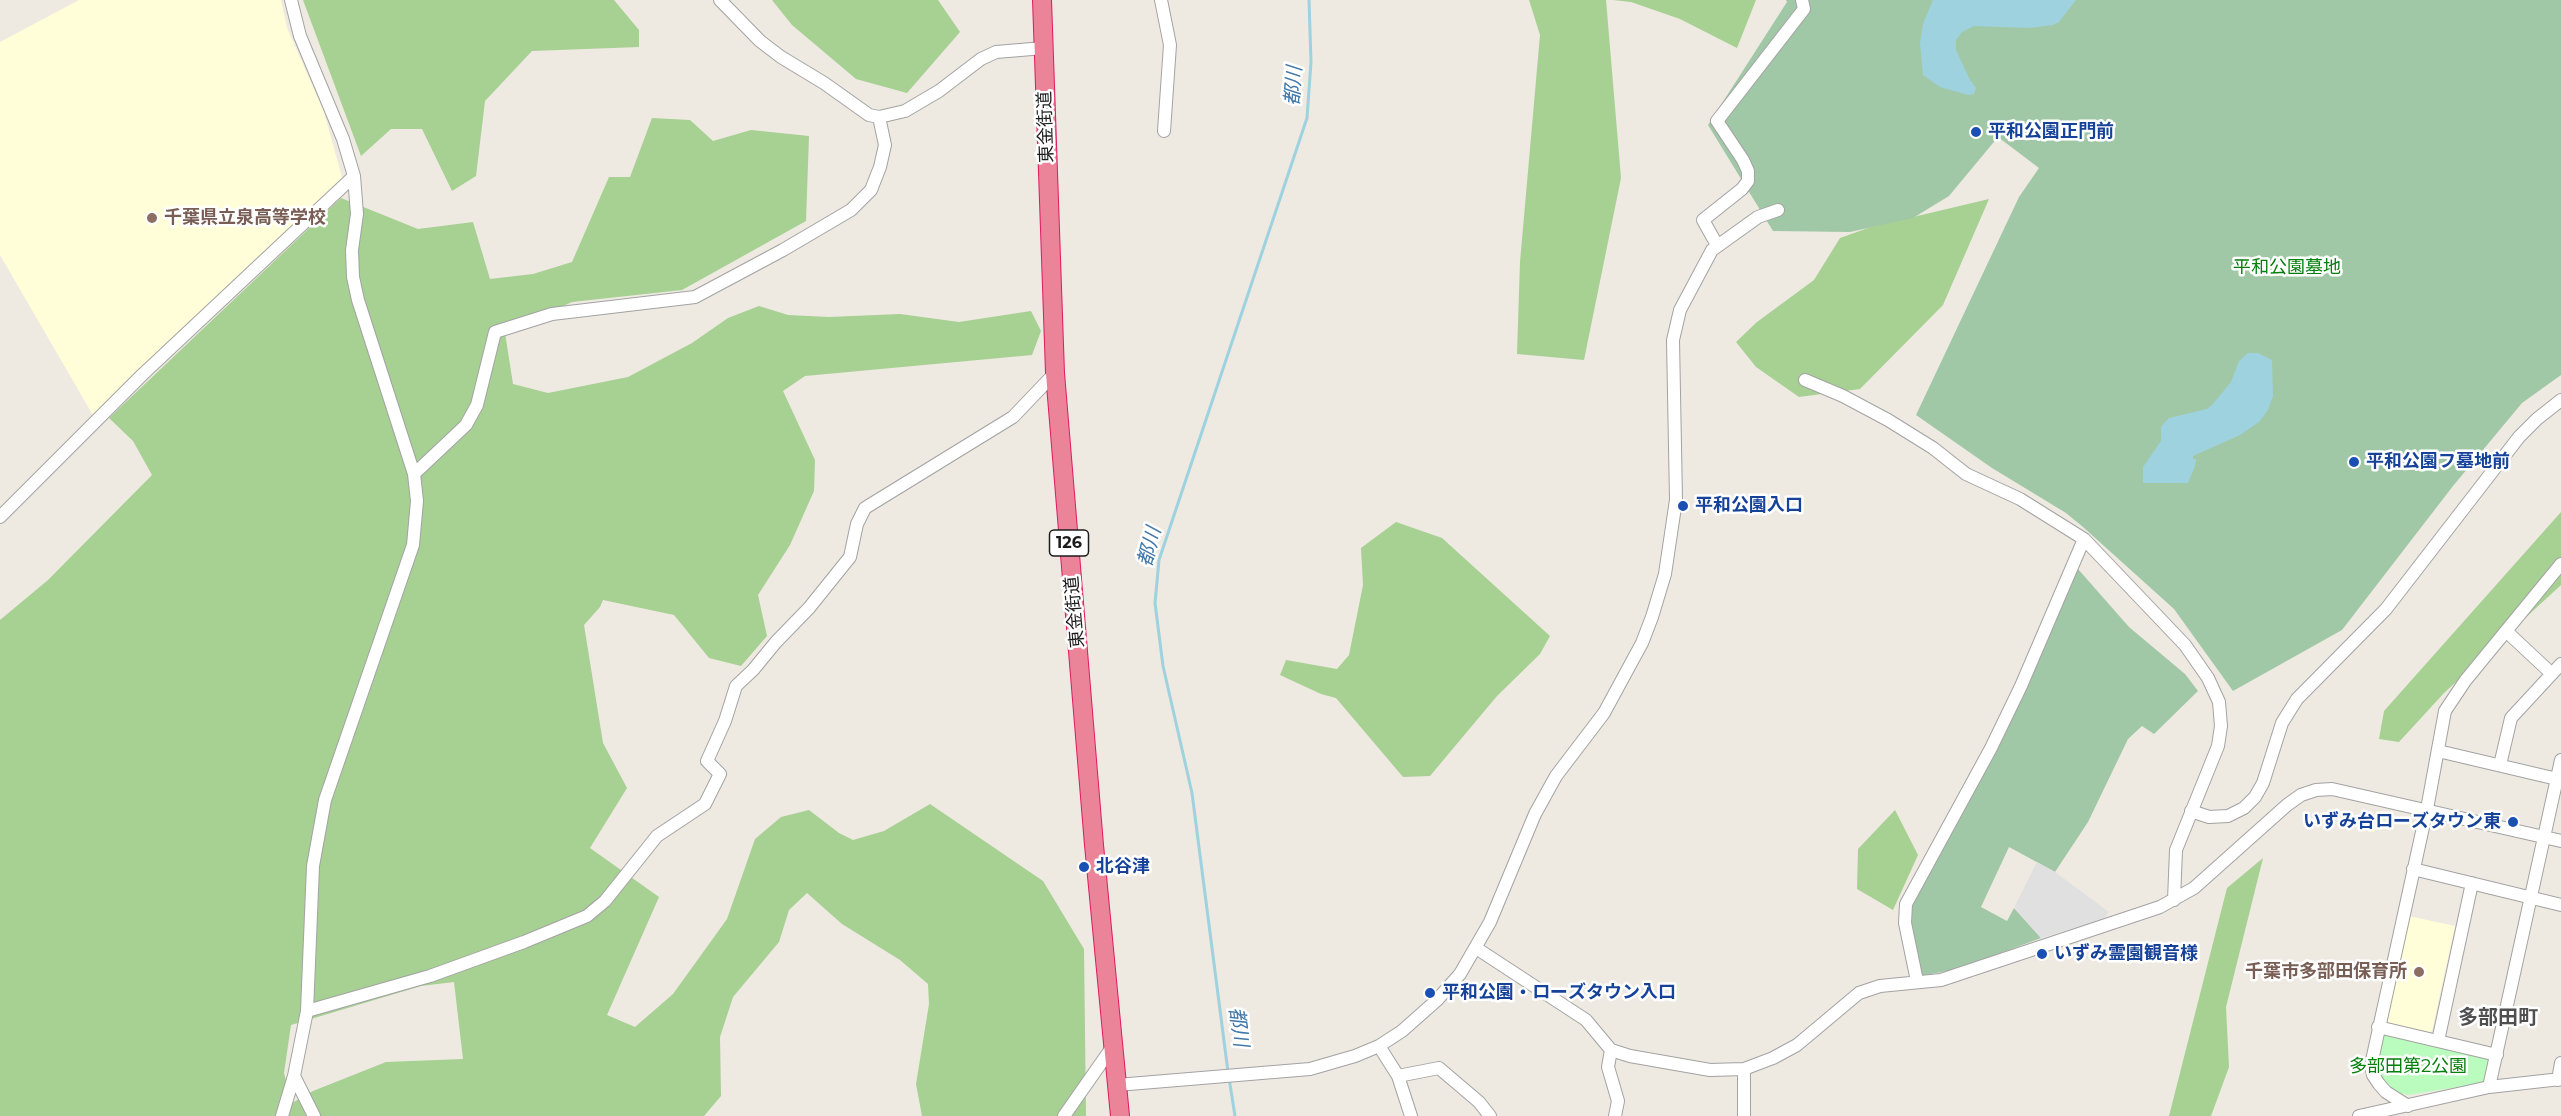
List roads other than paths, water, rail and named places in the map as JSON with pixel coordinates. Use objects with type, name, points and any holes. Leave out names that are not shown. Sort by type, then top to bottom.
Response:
[{"type":"highway","name":"東金街道","points":[[1042,0],[1055,373],[1120,1116]]},
{"type":"street","points":[[282,1116],[294,1076],[307,1011],[316,839],[325,800],[413,545],[417,501],[414,474],[353,278],[352,250],[357,214],[354,176],[343,139],[300,36],[291,0]]},
{"type":"street","points":[[720,0],[760,41],[781,57],[824,83],[863,113],[879,117],[905,111],[939,91],[981,59],[996,52],[1044,48]]},
{"type":"street","points":[[1161,0],[1170,45],[1164,130]]},
{"type":"street","points":[[1717,245],[1703,220],[1742,189],[1748,181],[1748,171],[1717,121],[1804,9],[1802,0]]},
{"type":"street","points":[[414,474],[466,425],[477,405],[488,352],[495,332],[552,314],[695,297],[783,250],[851,210],[871,190],[885,145],[879,117]]},
{"type":"street","points":[[0,517],[142,375],[354,176]]},
{"type":"street","points":[[1117,1085],[1310,1069],[1355,1056],[1379,1046],[1402,1031],[1437,1000],[1460,974],[1490,922],[1535,814],[1556,776],[1604,713],[1642,643],[1652,617],[1665,574],[1676,500],[1673,340],[1680,309],[1700,268],[1717,245],[1758,217],[1778,210]]},
{"type":"street","points":[[307,1011],[430,976],[514,946],[586,916],[605,901],[657,836],[705,804],[720,774],[707,761],[736,686],[809,608],[850,557],[857,524],[865,508],[1013,417],[1055,373]]},
{"type":"street","points":[[1806,380],[1843,396],[1888,420],[1933,448],[1966,474],[2020,499],[2084,539],[2185,645],[2208,678],[2219,702],[2221,726],[2218,746],[2176,850],[2174,900]]},
{"type":"street","points":[[2191,812],[2209,817],[2228,816],[2244,808],[2255,797],[2263,783],[2282,723],[2296,699],[2386,609],[2518,437],[2537,418],[2561,400]]},
{"type":"street","points":[[1917,981],[1905,923],[1906,904],[1957,806],[1991,748],[2084,539]]},
{"type":"street","points":[[2408,1106],[2386,1092],[2373,1075],[2371,1065],[2427,809],[2445,711],[2465,681],[2561,564]]},
{"type":"street","points":[[2506,631],[2552,674]]},
{"type":"street","points":[[2500,765],[2511,718],[2561,664]]},
{"type":"street","points":[[2438,751],[2559,779]]},
{"type":"street","points":[[2489,1088],[2530,897],[2559,779],[2561,760]]},
{"type":"street","points":[[1476,948],[1586,1020],[1611,1050],[1630,1056],[1710,1070],[1744,1070],[1797,1045],[1859,993],[1880,986],[1941,980],[2144,913],[2174,900],[2194,888],[2287,805],[2301,795],[2316,790],[2332,789],[2561,841]]},
{"type":"street","points":[[2413,869],[2561,905]]},
{"type":"street","points":[[2438,1041],[2472,884]]},
{"type":"street","points":[[2378,1027],[2497,1055]]},
{"type":"street","points":[[1064,1116],[1113,1046]]},
{"type":"street","points":[[1379,1046],[1398,1076],[1411,1116]]},
{"type":"street","points":[[1611,1050],[1608,1067],[1618,1101],[1615,1116]]},
{"type":"street","points":[[2359,1116],[2489,1088],[2559,1079],[2561,1063]]},
{"type":"street","points":[[1398,1076],[1440,1068],[1479,1102],[1490,1116]]},
{"type":"street","points":[[1744,1070],[1744,1116]]},
{"type":"street","points":[[294,1076],[314,1116]]},
{"type":"water","points":[[1933,0],[2076,0],[2059,22],[2053,25],[2029,28],[1974,26],[1962,32],[1956,40],[1956,50],[1976,88],[1974,94],[1968,95],[1940,87],[1923,75],[1920,43],[1923,24]]},
{"type":"water","points":[[2248,353],[2258,353],[2272,360],[2273,396],[2268,410],[2259,422],[2240,435],[2193,456],[2193,459],[2196,459],[2195,466],[2188,483],[2143,483],[2143,467],[2161,441],[2161,427],[2164,423],[2169,418],[2207,409],[2212,405],[2231,382],[2239,361]]},
{"type":"waterway","name":"都川","points":[[1228,1072],[1192,793],[1163,666],[1155,603],[1159,560],[1307,118],[1311,62],[1309,0]]},
{"type":"waterway","name":"都川","points":[[1229,1078],[1235,1116]]},
{"type":"place","name":"平和公園正門前","points":[[1976,132]]},
{"type":"place","name":"千葉県立泉高等学校","points":[[152,218]]},
{"type":"place","name":"平和公園フ墓地前","points":[[2354,462]]},
{"type":"place","name":"平和公園入口","points":[[1683,506]]},
{"type":"place","name":"いずみ台ローズタウン東","points":[[2513,822]]},
{"type":"place","name":"北谷津","points":[[1084,867]]},
{"type":"place","name":"いずみ霊園観音様","points":[[2042,954]]},
{"type":"place","name":"千葉市多部田保育所","points":[[2419,972]]},
{"type":"place","name":"平和公園・ローズタウン入口","points":[[1430,993]]},
{"type":"district","name":"多部田町","points":[[2498,1018]]},
{"type":"park label","name":"平和公園墓地","points":[[2287,268]]},
{"type":"park label","name":"多部田第2公園","points":[[2408,1067]]}]
